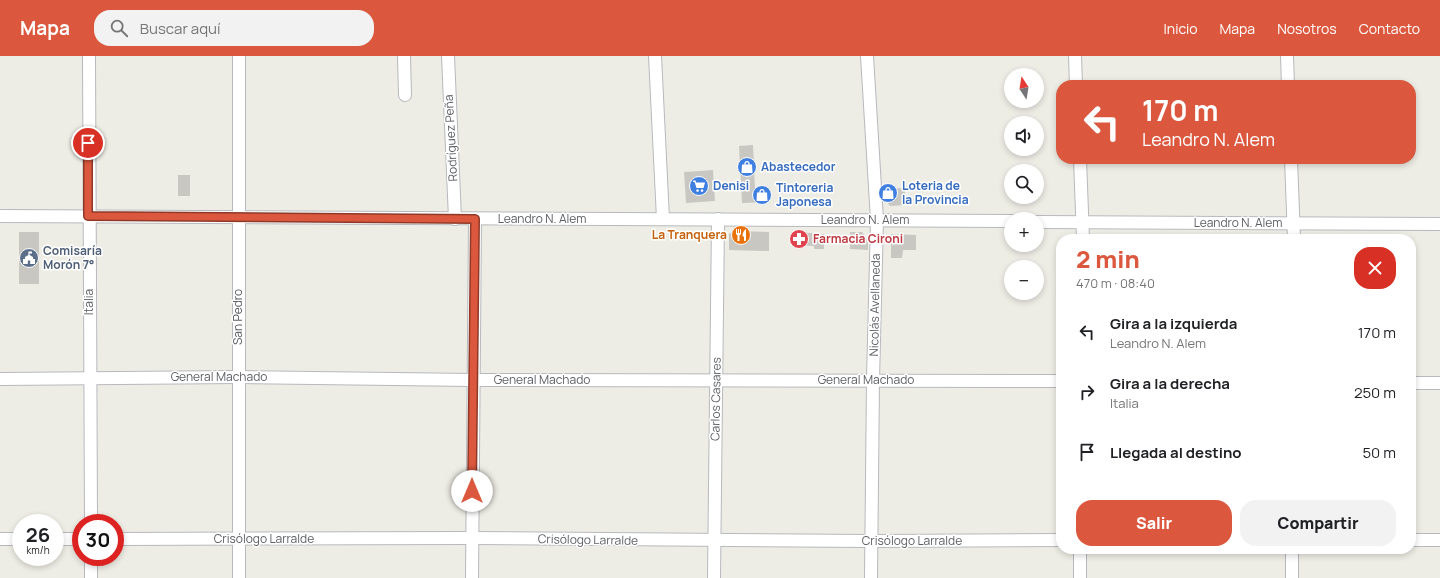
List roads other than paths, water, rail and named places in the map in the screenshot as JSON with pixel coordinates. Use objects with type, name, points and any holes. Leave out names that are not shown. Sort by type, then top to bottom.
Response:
[{"type":"street","name":"Italia","points":[[89,56],[88,216],[91,514]]},
{"type":"street","name":"San Pedro","points":[[239,56],[239,578]]},
{"type":"street","points":[[404,56],[405,95]]},
{"type":"street","name":"Rodríguez Peña","points":[[448,56],[455,219]]},
{"type":"street","points":[[655,56],[662,218]]},
{"type":"street","name":"Nicolás Avellaneda","points":[[867,56],[877,220],[873,380],[871,578]]},
{"type":"street","points":[[1075,56],[1076,80]]},
{"type":"street","points":[[1287,56],[1288,80]]},
{"type":"street","points":[[1080,164],[1083,234]]},
{"type":"street","points":[[1291,164],[1294,234]]},
{"type":"street","name":"Leandro N. Alem","points":[[0,216],[455,219],[662,218],[1004,222]]},
{"type":"street","points":[[472,578],[472,380],[475,219]]},
{"type":"street","name":"Carlos Casares","points":[[714,578],[718,219]]},
{"type":"street","name":"Leandro N. Alem","points":[[1044,222],[1440,224]]},
{"type":"street","name":"General Machado","points":[[0,379],[238,377],[472,380],[1056,381]]},
{"type":"street","points":[[1416,383],[1440,383]]},
{"type":"street","name":"Crisólogo Larralde","points":[[124,539],[239,540],[472,538],[714,541],[1056,540]]},
{"type":"street","points":[[0,539],[12,539]]},
{"type":"street","points":[[1416,540],[1440,540]]},
{"type":"street","points":[[1080,554],[1080,578]]},
{"type":"street","points":[[1292,554],[1292,578]]},
{"type":"street","points":[[91,566],[91,578]]},
{"type":"place","name":"Abastecedor","points":[[747,167]]},
{"type":"place","name":"Denisi","points":[[699,186]]},
{"type":"place","name":"Loteria de la Provincia","points":[[888,193]]},
{"type":"place","name":"Tintoreria Japonesa","points":[[762,195]]},
{"type":"place","name":"La Tranquera","points":[[741,235]]},
{"type":"place","name":"Farmacia Cironi","points":[[799,239]]},
{"type":"place","name":"Comisaría Morón 7°","points":[[29,258]]}]
